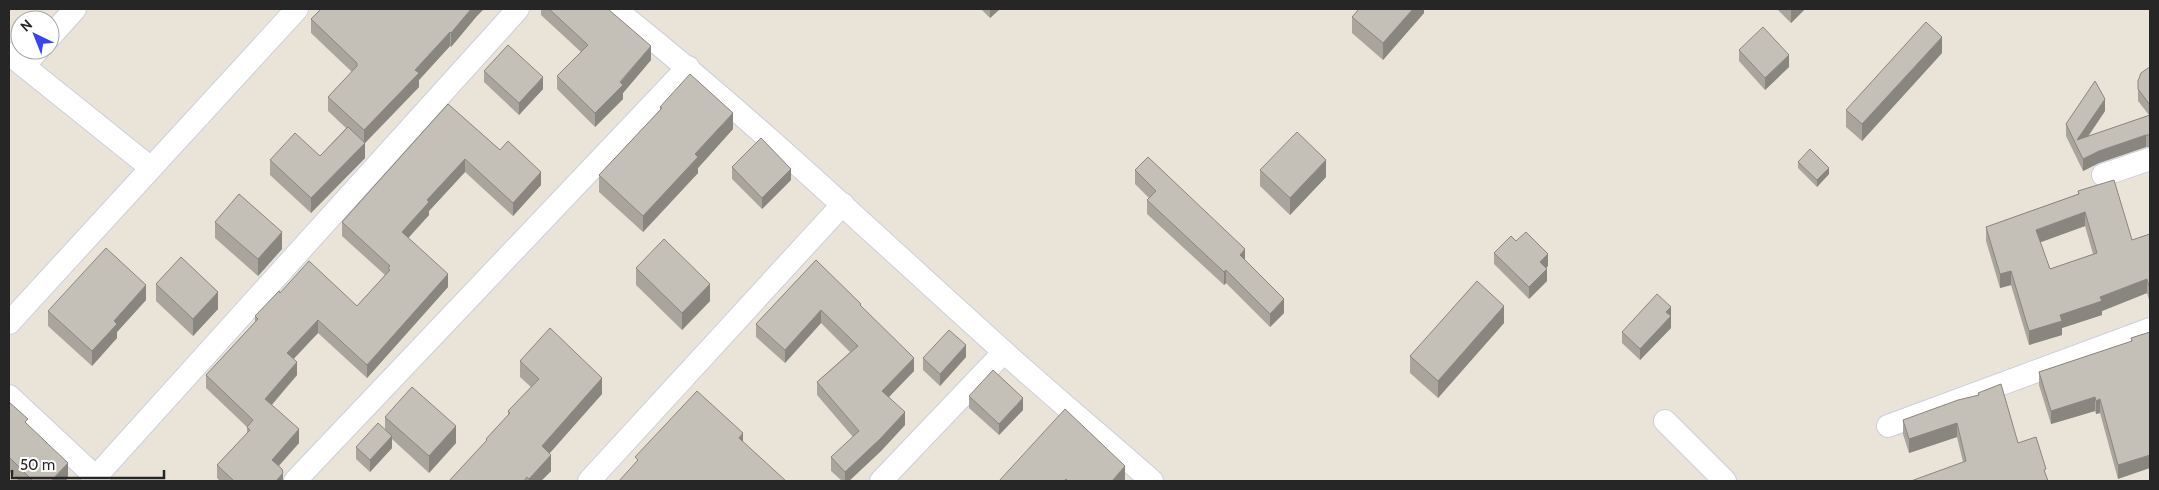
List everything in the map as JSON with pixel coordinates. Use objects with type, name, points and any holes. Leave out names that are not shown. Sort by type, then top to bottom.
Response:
[{"type":"street","points":[[60,26],[75,9]]},
{"type":"street","points":[[9,324],[297,9]]},
{"type":"street","points":[[9,396],[96,480],[518,9]]},
{"type":"street","points":[[615,9],[688,67],[843,204],[1004,352],[1152,481]]},
{"type":"street","points":[[28,60],[151,168]]},
{"type":"street","points":[[294,481],[688,67]]},
{"type":"street","points":[[2103,175],[2150,159]]},
{"type":"street","points":[[589,481],[843,204]]},
{"type":"street","points":[[1888,426],[2150,329]]},
{"type":"street","points":[[881,481],[1004,352]]},
{"type":"street","points":[[1665,421],[1725,481]]},
{"type":"building","points":[[321,9],[471,9],[415,70],[419,73],[364,130],[328,97],[357,66],[357,63],[311,19]]},
{"type":"building","points":[[549,9],[608,9],[651,46],[620,82],[623,85],[595,113],[557,76],[588,45]]},
{"type":"building","points":[[1359,9],[1413,9],[1383,43],[1352,17]]},
{"type":"building","points":[[1926,22],[1942,37],[1862,124],[1846,110]]},
{"type":"building","points":[[1763,27],[1789,55],[1765,78],[1739,50]]},
{"type":"building","points":[[508,45],[543,77],[519,103],[484,71]]},
{"type":"building","points":[[2150,68],[2150,105],[2138,89],[2141,73]]},
{"type":"building","points":[[690,74],[733,113],[695,154],[698,157],[643,216],[599,175],[662,108],[660,107]]},
{"type":"building","points":[[2095,81],[2105,99],[2077,140],[2150,115],[2150,135],[2099,151],[2083,159],[2066,124]]},
{"type":"building","points":[[448,104],[500,150],[508,141],[541,172],[513,203],[465,159],[427,200],[429,202],[402,232],[448,274],[367,365],[318,320],[287,353],[297,362],[265,399],[299,429],[272,460],[282,469],[283,473],[276,481],[234,481],[217,465],[250,430],[247,427],[253,420],[206,375],[258,319],[255,316],[279,291],[280,293],[309,261],[357,306],[390,270],[388,268],[390,266],[342,222]]},
{"type":"building","points":[[348,127],[365,143],[311,198],[270,160],[295,133],[320,156]]},
{"type":"building","points":[[1297,132],[1326,160],[1290,198],[1260,170]]},
{"type":"building","points":[[761,138],[791,169],[762,198],[732,167]]},
{"type":"building","points":[[1810,149],[1829,168],[1817,180],[1798,162]]},
{"type":"building","points":[[1148,157],[1245,249],[1240,255],[1284,299],[1270,314],[1226,270],[1224,272],[1147,200],[1156,191],[1135,170]]},
{"type":"building","points":[[2114,180],[2132,240],[2150,234],[2150,289],[2147,279],[2100,297],[2102,301],[2060,315],[2062,321],[2029,331],[2011,271],[2000,274],[1986,227],[2079,194],[2078,191]],"holes":[[[2085,212],[2097,253],[2050,269],[2036,230]]]},
{"type":"building","points":[[239,194],[282,232],[258,259],[215,222]]},
{"type":"building","points":[[1526,232],[1548,254],[1540,262],[1547,269],[1529,287],[1494,253],[1511,236],[1516,241]]},
{"type":"building","points":[[664,239],[710,284],[682,313],[636,268]]},
{"type":"building","points":[[106,248],[146,285],[114,321],[117,324],[92,351],[48,311]]},
{"type":"building","points":[[181,257],[218,292],[193,319],[156,284]]},
{"type":"building","points":[[816,260],[914,358],[882,391],[905,412],[845,472],[831,457],[859,431],[817,382],[858,346],[821,310],[785,350],[756,324]]},
{"type":"building","points":[[1477,281],[1504,306],[1438,381],[1410,356]]},
{"type":"building","points":[[1657,294],[1671,307],[1666,312],[1671,316],[1640,349],[1622,332]]},
{"type":"building","points":[[550,328],[602,378],[542,446],[551,455],[529,479],[527,477],[524,481],[449,481],[510,413],[508,411],[539,379],[520,361]]},
{"type":"building","points":[[949,330],[966,345],[940,374],[923,358]]},
{"type":"building","points":[[2150,332],[2150,455],[2118,465],[2100,399],[2096,401],[2095,397],[2051,411],[2039,372],[2132,341],[2131,338]]},
{"type":"building","points":[[993,370],[1023,398],[999,424],[969,396]]},
{"type":"building","points":[[2001,384],[2018,443],[2036,437],[2048,481],[1911,481],[1966,461],[1957,423],[1909,439],[1903,420],[1958,400],[1979,395],[1978,393]]},
{"type":"building","points":[[412,387],[456,426],[429,456],[385,417]]},
{"type":"building","points":[[697,391],[743,433],[739,438],[786,481],[619,481],[638,460],[635,457]]},
{"type":"building","points":[[9,402],[28,419],[25,422],[68,463],[51,481],[33,481],[9,457]]},
{"type":"building","points":[[1065,409],[1125,466],[1112,481],[1068,481],[1066,479],[1064,481],[999,481]]},
{"type":"building","points":[[378,423],[392,436],[370,460],[356,447]]}]
